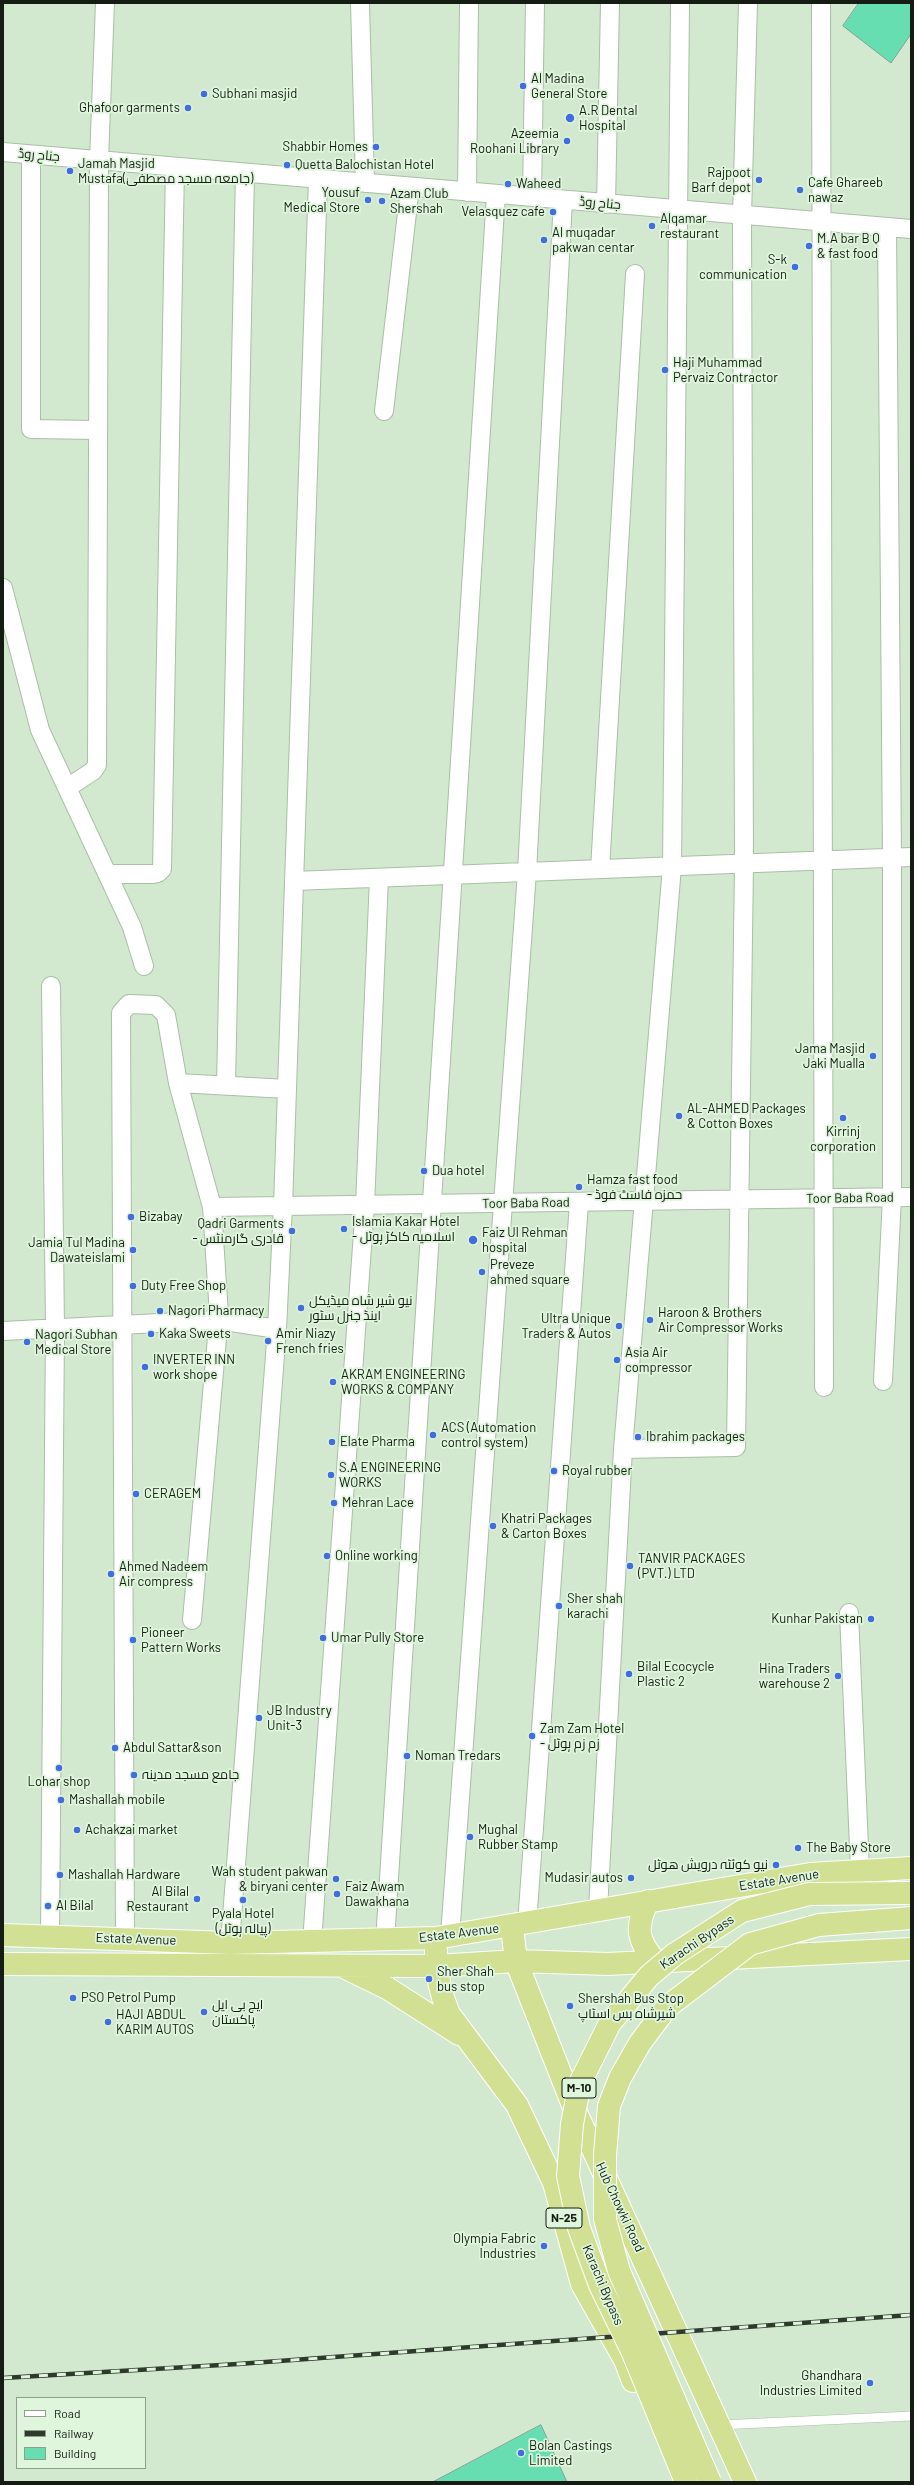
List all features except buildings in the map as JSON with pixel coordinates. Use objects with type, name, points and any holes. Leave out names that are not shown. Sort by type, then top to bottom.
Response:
[{"type":"highway","name":"Estate Avenue","points":[[3,1935],[125,1938],[230,1943],[385,1941],[443,1937],[810,1874],[911,1868]]},
{"type":"highway","name":"Karachi Bypass","points":[[686,2482],[633,2353],[600,2285],[579,2228],[568,2176],[572,2124],[580,2083],[610,2023],[649,1976],[675,1954],[742,1911],[809,1894],[911,1893]]},
{"type":"highway","points":[[648,1901],[640,1916],[639,1933],[645,1949],[656,1962]]},
{"type":"highway","name":"Karachi Bypass","points":[[710,2482],[619,2271],[605,2219],[604,2155],[609,2106],[620,2078],[640,2043],[667,2007],[750,1944],[819,1925],[911,1918]]},
{"type":"highway","name":"Hub Chowki Road","points":[[519,1925],[516,1961],[574,2108],[745,2482]]},
{"type":"highway","name":"N-25","points":[[443,1937],[436,1966],[443,2002],[449,2014],[517,2105],[554,2183],[582,2284],[625,2360],[674,2482]]},
{"type":"highway","name":"Estate Avenue","points":[[3,1964],[436,1966],[516,1961],[608,1964],[911,1949]]},
{"type":"highway","points":[[339,1965],[387,1988],[469,2040]]},
{"type":"street","points":[[67,788],[93,771],[97,765],[99,160],[105,3]]},
{"type":"street","points":[[360,3],[365,183]]},
{"type":"street","points":[[467,192],[469,3]]},
{"type":"street","points":[[532,197],[534,3]]},
{"type":"street","points":[[606,204],[610,3]]},
{"type":"street","points":[[598,1910],[623,1449],[642,1202],[672,867],[680,3]]},
{"type":"street","points":[[623,1449],[736,1448],[738,1200],[744,864],[742,215],[748,3]]},
{"type":"street","points":[[821,3],[820,222],[824,1387]]},
{"type":"street","name":"جناح روڈ","points":[[3,152],[911,229]]},
{"type":"street","points":[[31,155],[31,429],[97,430]]},
{"type":"street","points":[[107,874],[153,874],[158,873],[162,869],[175,167]]},
{"type":"street","points":[[226,1085],[245,173]]},
{"type":"street","points":[[230,1943],[277,1329],[283,1206],[318,179]]},
{"type":"street","points":[[384,411],[410,187]]},
{"type":"street","points":[[385,1941],[451,875],[496,194]]},
{"type":"street","points":[[443,1937],[527,872],[563,200]]},
{"type":"street","points":[[883,1381],[892,1198],[892,858],[887,227]]},
{"type":"street","points":[[600,869],[635,274]]},
{"type":"street","points":[[3,588],[40,730],[132,927],[144,966]]},
{"type":"street","points":[[294,881],[911,857]]},
{"type":"street","points":[[312,1942],[365,1205],[379,878]]},
{"type":"street","points":[[50,1937],[54,1328],[51,986]]},
{"type":"street","points":[[125,1938],[121,1013],[124,1007],[129,1004],[156,1005],[166,1015],[178,1083],[212,1207],[218,1320],[192,1620]]},
{"type":"street","points":[[178,1083],[287,1089]]},
{"type":"street","name":"Toor Baba Road","points":[[212,1207],[579,1203],[911,1197]]},
{"type":"street","points":[[519,1925],[579,1203]]},
{"type":"street","points":[[3,1331],[218,1320],[277,1329]]},
{"type":"street","points":[[849,1613],[860,1871]]},
{"type":"lane","points":[[720,2425],[911,2416]]},
{"type":"railway","points":[[3,2378],[238,2364],[911,2315]]},
{"type":"place","name":"Al Madina General Store","points":[[523,86]]},
{"type":"place","name":"Subhani masjid","points":[[204,94]]},
{"type":"place","name":"Ghafoor garments","points":[[188,108]]},
{"type":"place","name":"A.R Dental Hospital","points":[[570,118]]},
{"type":"place","name":"Azeemia Roohani Library","points":[[567,141]]},
{"type":"place","name":"Shabbir Homes","points":[[376,147]]},
{"type":"place","name":"Quetta Balochistan Hotel","points":[[287,165]]},
{"type":"place","name":"Jamah Masjid Mustafa(جامعہ مسجد مصطفیٰ)","points":[[70,171]]},
{"type":"place","name":"Rajpoot Barf depot","points":[[759,180]]},
{"type":"place","name":"Waheed","points":[[508,184]]},
{"type":"place","name":"Cafe Ghareeb nawaz","points":[[800,190]]},
{"type":"place","name":"Yousuf Medical Store","points":[[368,200]]},
{"type":"place","name":"Azam Club Shershah","points":[[382,201]]},
{"type":"place","name":"Velasquez cafe","points":[[553,212]]},
{"type":"place","name":"Alqamar restaurant","points":[[652,226]]},
{"type":"place","name":"Al muqadar pakwan centar","points":[[544,240]]},
{"type":"place","name":"M.A bar B Q & fast food","points":[[809,246]]},
{"type":"place","name":"S-k communication","points":[[795,267]]},
{"type":"place","name":"Haji Muhammad Pervaiz Contractor","points":[[665,370]]},
{"type":"place","name":"Jama Masjid Jaki Mualla","points":[[873,1056]]},
{"type":"place","name":"AL-AHMED Packages & Cotton Boxes","points":[[679,1116]]},
{"type":"place","name":"Kirrinj corporation","points":[[843,1118]]},
{"type":"place","name":"Dua hotel","points":[[424,1171]]},
{"type":"place","name":"Hamza fast food - حمزہ فاسٹ فوڈ","points":[[579,1187]]},
{"type":"place","name":"Bizabay","points":[[131,1217]]},
{"type":"place","name":"Islamia Kakar Hotel - اسلامیہ کاکڑ ہوٹل","points":[[344,1229]]},
{"type":"place","name":"Qadri Garments - قادری گارمنٹس","points":[[292,1231]]},
{"type":"place","name":"Faiz Ul Rehman hospital","points":[[473,1240]]},
{"type":"place","name":"Jamia Tul Madina Dawateislami","points":[[133,1250]]},
{"type":"place","name":"Preveze ahmed square","points":[[482,1272]]},
{"type":"place","name":"Duty Free Shop","points":[[133,1286]]},
{"type":"place","name":"نیو شیر شاہ میڈیکل اینڈ جنرل سٹور","points":[[301,1308]]},
{"type":"place","name":"Nagori Pharmacy","points":[[160,1311]]},
{"type":"place","name":"Haroon & Brothers Air Compressor Works","points":[[650,1320]]},
{"type":"place","name":"Ultra Unique Traders & Autos","points":[[619,1326]]},
{"type":"place","name":"Kaka Sweets","points":[[151,1334]]},
{"type":"place","name":"Amir Niazy French fries","points":[[268,1341]]},
{"type":"place","name":"Nagori Subhan Medical Store","points":[[27,1342]]},
{"type":"place","name":"Asia Air compressor","points":[[617,1360]]},
{"type":"place","name":"INVERTER INN work shope","points":[[145,1367]]},
{"type":"place","name":"AKRAM ENGINEERING WORKS & COMPANY","points":[[333,1382]]},
{"type":"place","name":"ACS (Automation control system)","points":[[433,1435]]},
{"type":"place","name":"Ibrahim packages","points":[[638,1437]]},
{"type":"place","name":"Elate Pharma","points":[[332,1442]]},
{"type":"place","name":"Royal rubber","points":[[554,1471]]},
{"type":"place","name":"S.A ENGINEERING WORKS","points":[[331,1475]]},
{"type":"place","name":"CERAGEM","points":[[136,1494]]},
{"type":"place","name":"Mehran Lace","points":[[334,1503]]},
{"type":"place","name":"Khatri Packages & Carton Boxes","points":[[493,1526]]},
{"type":"place","name":"Online working","points":[[327,1556]]},
{"type":"place","name":"TANVIR PACKAGES (PVT.) LTD","points":[[630,1566]]},
{"type":"place","name":"Ahmed Nadeem Air compress","points":[[111,1574]]},
{"type":"place","name":"Sher shah karachi","points":[[559,1606]]},
{"type":"place","name":"Kunhar Pakistan","points":[[871,1619]]},
{"type":"place","name":"Umar Pully Store","points":[[323,1638]]},
{"type":"place","name":"Pioneer Pattern Works","points":[[133,1640]]},
{"type":"place","name":"Bilal Ecocycle Plastic 2","points":[[629,1674]]},
{"type":"place","name":"Hina Traders warehouse 2","points":[[838,1676]]},
{"type":"place","name":"JB Industry Unit-3","points":[[259,1718]]},
{"type":"place","name":"Zam Zam Hotel - زم زم ہوٹل","points":[[532,1736]]},
{"type":"place","name":"Abdul Sattar&son","points":[[115,1748]]},
{"type":"place","name":"Noman Tredars","points":[[407,1756]]},
{"type":"place","name":"Lohar shop","points":[[59,1768]]},
{"type":"place","name":"جامع مسجد مدینہ","points":[[134,1775]]},
{"type":"place","name":"Mashallah mobile","points":[[61,1800]]},
{"type":"place","name":"Achakzai market","points":[[77,1830]]},
{"type":"place","name":"Mughal Rubber Stamp","points":[[470,1837]]},
{"type":"place","name":"The Baby Store","points":[[798,1848]]},
{"type":"place","name":"نیو کوئٹہ درویش ھوٹل","points":[[776,1865]]},
{"type":"place","name":"Mashallah Hardware","points":[[60,1875]]},
{"type":"place","name":"Mudasir autos","points":[[631,1878]]},
{"type":"place","name":"Wah student pakwan & biryani center","points":[[336,1879]]},
{"type":"place","name":"Faiz Awam Dawakhana","points":[[337,1894]]},
{"type":"place","name":"Al Bilal Restaurant","points":[[197,1899]]},
{"type":"place","name":"Pyala Hotel (پیالہ ہوٹل)","points":[[243,1900]]},
{"type":"place","name":"Al Bilal","points":[[48,1906]]},
{"type":"place","name":"Sher Shah bus stop","points":[[429,1979]]},
{"type":"place","name":"PSO Petrol Pump","points":[[73,1998]]},
{"type":"place","name":"Shershah Bus Stop شیرشاہ بس اسٹاپ","points":[[570,2006]]},
{"type":"place","name":"ایچ بی ایل پاکستان","points":[[204,2012]]},
{"type":"place","name":"HAJI ABDUL KARIM AUTOS","points":[[108,2022]]},
{"type":"place","name":"Olympia Fabric Industries","points":[[544,2246]]},
{"type":"place","name":"Ghandhara Industries Limited","points":[[870,2383]]},
{"type":"place","name":"Bolan Castings Limited","points":[[521,2453]]}]
